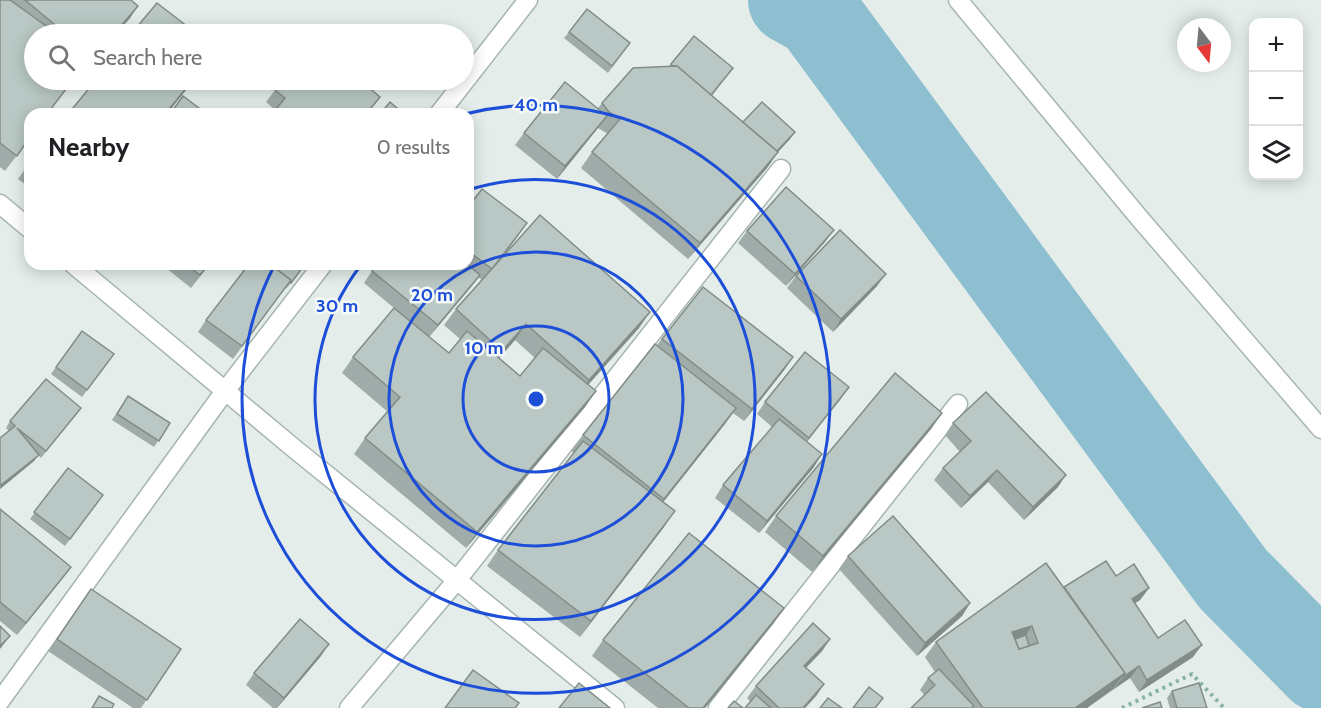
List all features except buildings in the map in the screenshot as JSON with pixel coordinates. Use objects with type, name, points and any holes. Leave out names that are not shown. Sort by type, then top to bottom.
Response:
[{"type":"street","points":[[474,69],[528,0]]},
{"type":"street","points":[[958,0],[1141,220],[1321,429]]},
{"type":"street","points":[[444,108],[458,90]]},
{"type":"street","points":[[349,708],[457,580],[781,169]]},
{"type":"street","points":[[0,204],[24,224]]},
{"type":"street","points":[[80,270],[296,450],[615,708]]},
{"type":"street","points":[[0,701],[225,391],[318,270]]},
{"type":"street","points":[[718,708],[958,404]]},
{"type":"path","points":[[1122,708],[1192,674],[1224,708]]},
{"type":"waterway","points":[[792,0],[817,14],[1233,579],[1321,668]]}]
